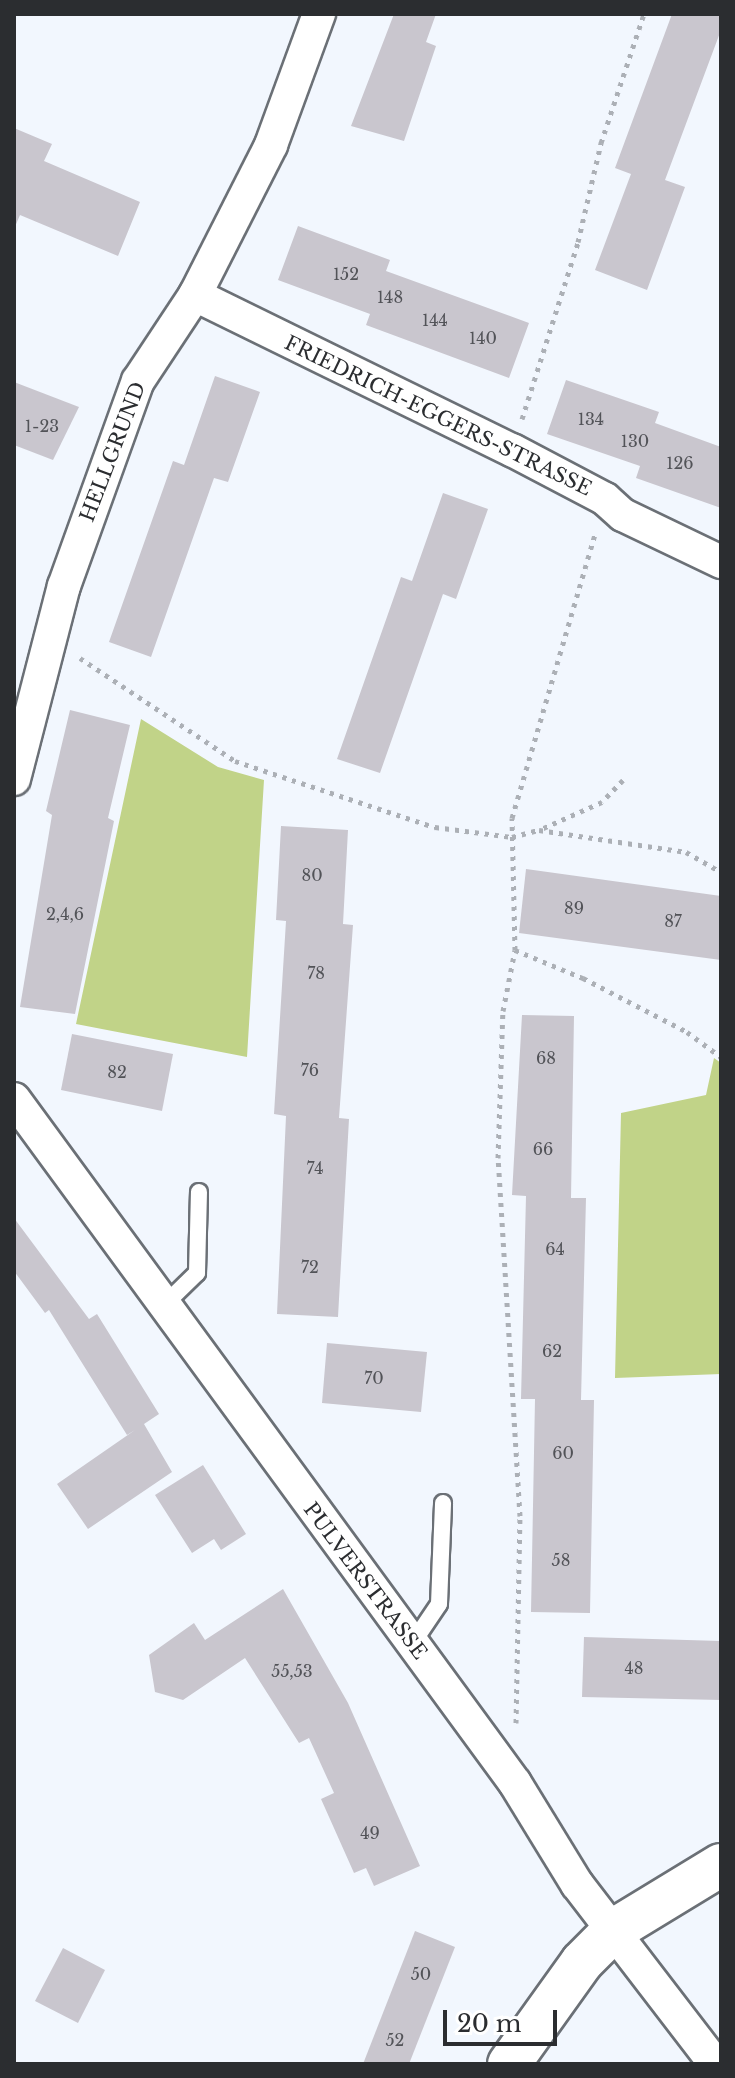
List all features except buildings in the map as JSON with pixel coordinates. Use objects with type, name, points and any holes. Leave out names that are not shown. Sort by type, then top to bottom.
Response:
[{"type":"street","name":"HELLGRUND","points":[[14,779],[64,586],[138,381],[195,295],[271,145],[319,14]]},
{"type":"street","name":"FRIEDRICH-EGGERS-STRASSE","points":[[195,295],[512,450],[605,499],[623,515],[721,562]]},
{"type":"street","name":"PULVERSTRASSE","points":[[14,1099],[162,1307],[515,1783],[577,1884],[715,2064]]},
{"type":"street","points":[[509,2064],[582,1962],[614,1930],[721,1865]]},
{"type":"lane","points":[[162,1307],[197,1273],[199,1192]]},
{"type":"lane","points":[[412,1644],[439,1604],[443,1503]]},
{"type":"path","points":[[512,450],[578,242],[601,143],[644,14]]},
{"type":"path","points":[[515,1783],[520,1516],[498,1158],[503,1011],[515,950],[512,818],[605,499]]},
{"type":"path","points":[[50,638],[235,761],[435,827],[512,837],[539,830],[602,802],[623,780]]},
{"type":"path","points":[[539,830],[686,852],[721,872]]},
{"type":"path","points":[[515,950],[622,998],[687,1032],[721,1057]]},
{"type":"green space","points":[[141,719],[218,767],[264,780],[247,1057],[76,1024]]},
{"type":"green space","points":[[714,1058],[721,1063],[721,1374],[615,1378],[621,1113],[706,1095]]}]
